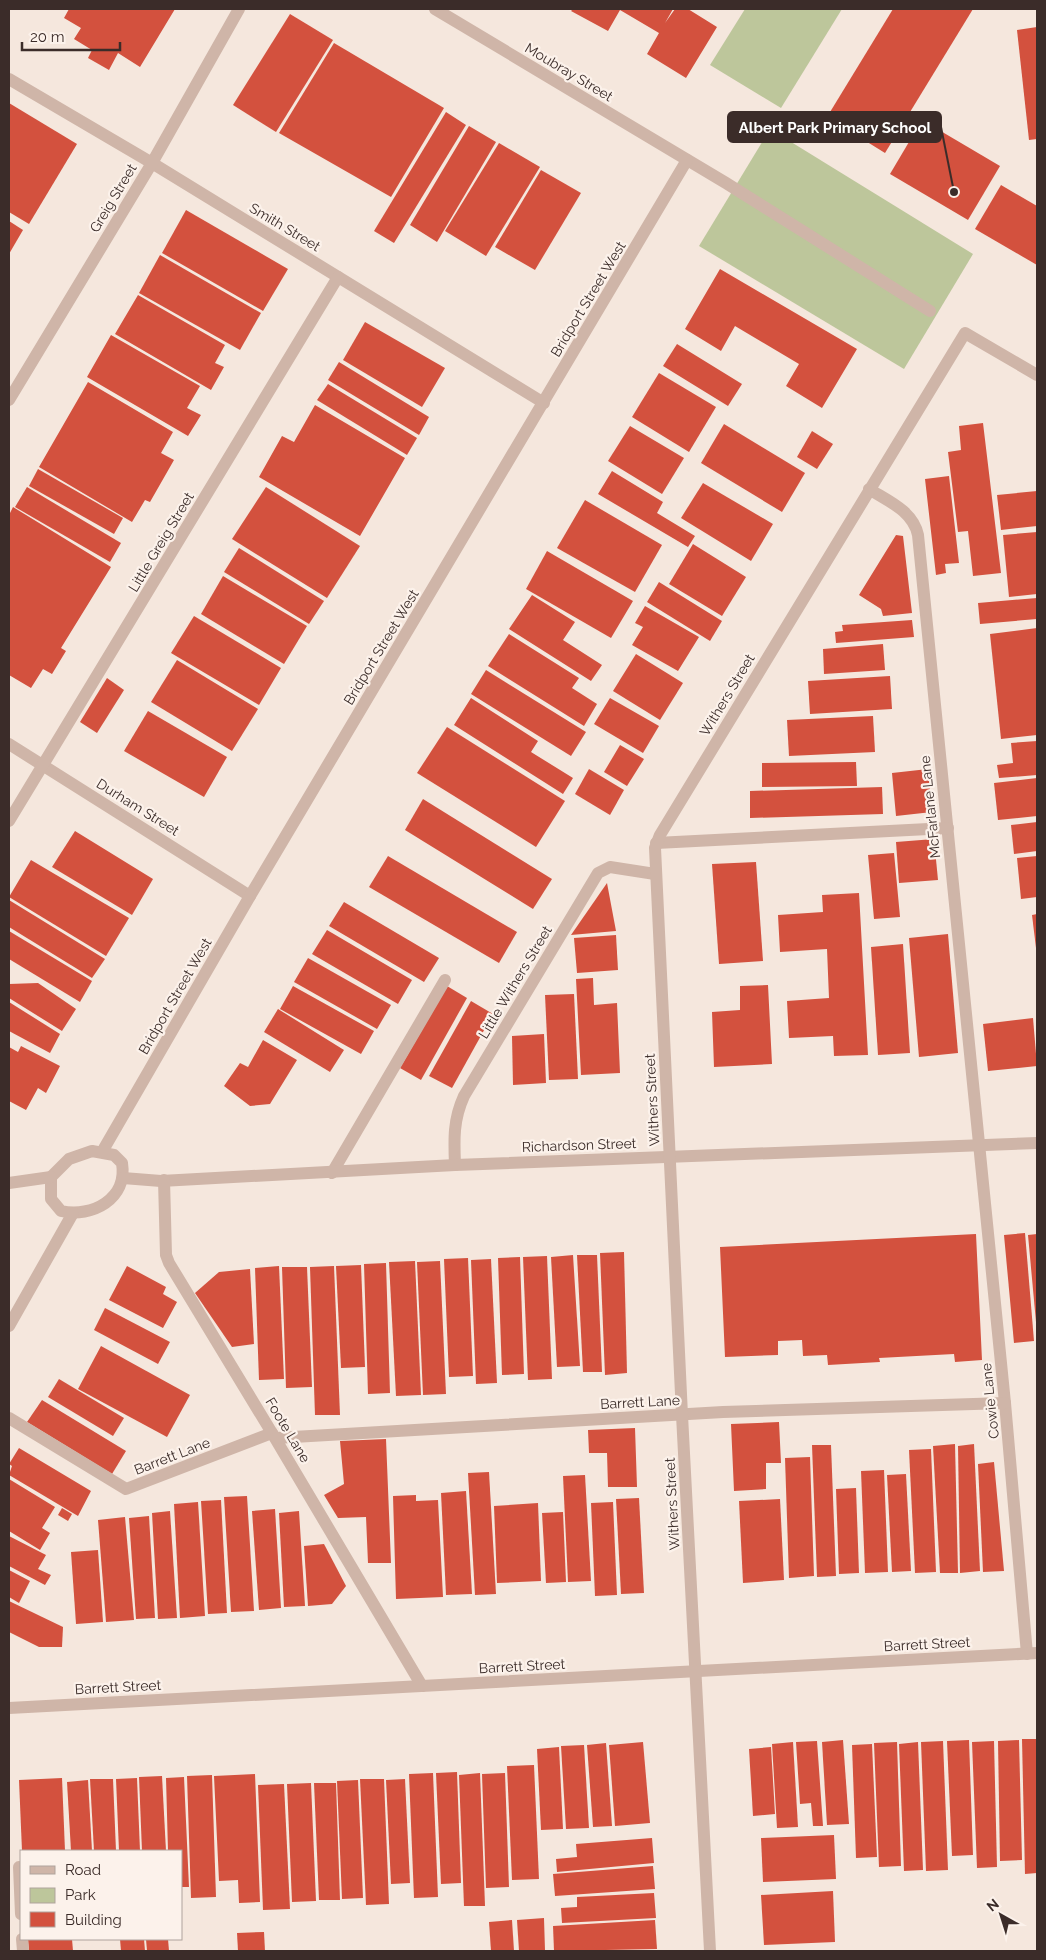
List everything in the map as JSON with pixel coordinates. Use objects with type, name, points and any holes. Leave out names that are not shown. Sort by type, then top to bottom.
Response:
[{"type":"street","name":"Greig Street","points":[[9,400],[152,163],[240,9]]},
{"type":"street","name":"Moubray Street","points":[[435,9],[687,160],[930,311]]},
{"type":"street","name":"Smith Street","points":[[9,80],[152,163],[544,403]]},
{"type":"street","name":"Bridport Street West","points":[[102,1152],[250,896],[687,160]]},
{"type":"street","name":"Little Greig Street","points":[[9,821],[338,277]]},
{"type":"street","name":"Withers Street","points":[[710,1951],[655,874],[656,843],[965,333],[1037,375]]},
{"type":"street","name":"McFarlane Lane","points":[[869,489],[909,515],[918,532],[978,1145]]},
{"type":"street","name":"Durham Street","points":[[9,744],[250,896]]},
{"type":"street","points":[[656,843],[948,828]]},
{"type":"street","name":"Little Withers Street","points":[[455,1165],[454,1128],[456,1116],[464,1096],[598,873],[610,867],[655,874]]},
{"type":"street","points":[[332,1173],[446,980]]},
{"type":"street","name":"Richardson Street","points":[[123,1178],[164,1180],[332,1173],[455,1165],[1037,1143]]},
{"type":"street","name":"Cowie Lane","points":[[978,1145],[1032,1654]]},
{"type":"street","points":[[9,1183],[51,1177],[69,1159],[81,1153],[102,1152],[114,1155],[122,1163],[123,1178],[112,1197],[96,1209],[73,1214],[61,1211],[56,1206],[52,1199],[51,1177]]},
{"type":"street","name":"Foote Lane","points":[[164,1180],[167,1260],[274,1435],[422,1686]]},
{"type":"street","points":[[9,1326],[73,1214]]},
{"type":"street","name":"Barrett Lane","points":[[9,1418],[126,1489],[274,1435],[682,1415],[1006,1403]]},
{"type":"street","name":"Barrett Street","points":[[9,1708],[1032,1654]]},
{"type":"street","points":[[19,1867],[20,1890]]},
{"type":"green space","points":[[745,9],[842,9],[781,108],[710,65]]},
{"type":"green space","points":[[770,129],[973,254],[904,369],[699,246]]},
{"type":"building","points":[[69,9],[175,9],[140,67],[118,53],[109,70],[88,58],[92,50],[74,39],[81,28],[64,18]]},
{"type":"building","points":[[573,9],[673,9],[665,23],[675,9],[688,9],[717,27],[686,78],[647,54],[659,33],[620,10],[608,31],[571,11]]},
{"type":"building","points":[[893,9],[973,9],[885,153],[827,117]]},
{"type":"building","points":[[290,14],[333,40],[276,132],[233,105]]},
{"type":"building","points":[[1037,27],[1037,139],[1029,140],[1017,30]]},
{"type":"building","points":[[334,43],[444,108],[391,197],[279,133]]},
{"type":"building","points":[[9,103],[77,144],[29,224],[9,212]]},
{"type":"building","points":[[446,112],[466,125],[394,243],[374,231]]},
{"type":"building","points":[[922,120],[1000,166],[968,220],[890,174]]},
{"type":"building","points":[[469,126],[496,142],[437,242],[410,225]]},
{"type":"building","points":[[499,143],[540,167],[486,256],[445,231]]},
{"type":"building","points":[[541,170],[581,193],[535,270],[495,247]]},
{"type":"building","points":[[1001,185],[1037,206],[1037,265],[975,229]]},
{"type":"building","points":[[186,210],[288,269],[263,311],[162,253]]},
{"type":"building","points":[[9,221],[23,230],[9,254]]},
{"type":"building","points":[[160,255],[261,313],[240,350],[139,293]]},
{"type":"building","points":[[720,269],[857,349],[822,408],[786,386],[799,364],[735,326],[721,351],[685,329]]},
{"type":"building","points":[[138,295],[225,345],[215,363],[224,367],[211,390],[115,334]]},
{"type":"building","points":[[365,322],[445,368],[422,407],[343,360]]},
{"type":"building","points":[[111,335],[200,386],[187,408],[201,415],[188,436],[87,377]]},
{"type":"building","points":[[677,344],[742,384],[728,406],[663,366]]},
{"type":"building","points":[[339,362],[429,417],[419,435],[328,380]]},
{"type":"building","points":[[659,373],[716,407],[689,452],[632,417]]},
{"type":"building","points":[[88,382],[173,432],[161,453],[174,460],[150,502],[145,500],[132,522],[39,467]]},
{"type":"building","points":[[328,384],[417,438],[407,455],[317,400]]},
{"type":"building","points":[[315,405],[405,458],[360,536],[259,477],[282,436],[294,442]]},
{"type":"building","points":[[983,423],[1001,573],[973,576],[968,531],[958,532],[948,452],[961,450],[959,426]]},
{"type":"building","points":[[724,424],[805,473],[782,512],[701,463]]},
{"type":"building","points":[[630,426],[684,458],[662,494],[608,461]]},
{"type":"building","points":[[812,431],[833,444],[817,469],[797,457]]},
{"type":"building","points":[[38,469],[123,518],[114,534],[29,486]]},
{"type":"building","points":[[612,471],[663,502],[657,513],[695,536],[688,547],[598,494]]},
{"type":"building","points":[[949,476],[959,563],[945,564],[946,573],[936,575],[925,479]]},
{"type":"building","points":[[703,483],[773,524],[751,561],[681,518]]},
{"type":"building","points":[[27,487],[121,543],[110,562],[15,507]]},
{"type":"building","points":[[266,487],[360,546],[327,598],[232,539]]},
{"type":"building","points":[[1037,491],[1037,526],[1001,530],[997,495]]},
{"type":"building","points":[[585,500],[662,545],[635,592],[557,548]]},
{"type":"building","points":[[13,507],[111,567],[61,648],[66,651],[52,674],[43,669],[31,688],[9,675],[9,515]]},
{"type":"building","points":[[1037,532],[1037,594],[1009,597],[1003,535]]},
{"type":"building","points":[[896,535],[903,536],[912,613],[883,616],[881,609],[859,595]]},
{"type":"building","points":[[693,544],[746,577],[722,616],[669,584]]},
{"type":"building","points":[[239,548],[324,601],[309,624],[224,572]]},
{"type":"building","points":[[547,551],[633,601],[611,638],[526,589]]},
{"type":"building","points":[[223,576],[307,626],[284,664],[201,614]]},
{"type":"building","points":[[659,582],[722,621],[710,641],[647,602]]},
{"type":"building","points":[[532,595],[575,622],[563,640],[602,665],[591,681],[509,629]]},
{"type":"building","points":[[1037,598],[1037,619],[980,624],[978,603]]},
{"type":"building","points":[[645,606],[699,637],[678,671],[632,645],[643,627],[635,623]]},
{"type":"building","points":[[194,616],[281,668],[259,705],[171,653]]},
{"type":"building","points":[[912,620],[914,637],[836,643],[835,632],[843,631],[842,625]]},
{"type":"building","points":[[1037,628],[1037,735],[1001,739],[990,634]]},
{"type":"building","points":[[509,634],[579,678],[572,688],[597,704],[584,726],[488,666]]},
{"type":"building","points":[[883,644],[885,670],[824,674],[823,649]]},
{"type":"building","points":[[636,654],[683,683],[660,720],[613,691]]},
{"type":"building","points":[[177,660],[258,709],[232,751],[151,702]]},
{"type":"building","points":[[486,670],[586,732],[571,756],[471,694]]},
{"type":"building","points":[[890,676],[892,709],[810,714],[808,681]]},
{"type":"building","points":[[107,678],[124,690],[97,733],[80,722]]},
{"type":"building","points":[[471,698],[538,741],[531,752],[573,778],[563,794],[454,725]]},
{"type":"building","points":[[610,698],[659,726],[643,753],[594,724]]},
{"type":"building","points":[[148,711],[227,757],[204,797],[124,751]]},
{"type":"building","points":[[873,716],[875,752],[789,756],[787,720]]},
{"type":"building","points":[[447,727],[565,801],[536,847],[417,773]]},
{"type":"building","points":[[1037,741],[1037,775],[999,778],[997,765],[1013,763],[1011,743]]},
{"type":"building","points":[[620,745],[644,759],[627,786],[604,772]]},
{"type":"building","points":[[856,762],[857,786],[762,787],[762,763]]},
{"type":"building","points":[[589,769],[624,790],[610,815],[575,794]]},
{"type":"building","points":[[928,769],[932,812],[896,816],[892,773]]},
{"type":"building","points":[[1037,778],[1037,816],[998,820],[994,783]]},
{"type":"building","points":[[882,787],[883,814],[750,818],[750,791]]},
{"type":"building","points":[[423,799],[552,879],[533,909],[405,830]]},
{"type":"building","points":[[1037,822],[1037,851],[1014,854],[1011,825]]},
{"type":"building","points":[[75,831],[153,879],[132,915],[52,867]]},
{"type":"building","points":[[934,839],[938,880],[899,883],[896,842]]},
{"type":"building","points":[[894,853],[900,917],[874,919],[868,855]]},
{"type":"building","points":[[388,856],[517,932],[499,963],[369,887]]},
{"type":"building","points":[[1037,856],[1037,897],[1021,899],[1017,858]]},
{"type":"building","points":[[31,860],[129,918],[106,956],[9,897]]},
{"type":"building","points":[[756,862],[763,961],[719,964],[712,864]]},
{"type":"building","points":[[607,883],[616,931],[571,935]]},
{"type":"building","points":[[859,893],[868,1055],[834,1056],[833,1036],[789,1038],[787,1001],[829,998],[827,949],[780,952],[778,915],[823,912],[822,895]]},
{"type":"building","points":[[9,900],[105,959],[92,978],[9,927]]},
{"type":"building","points":[[344,902],[439,958],[424,982],[329,926]]},
{"type":"building","points":[[1037,914],[1037,948],[1036,948],[1032,915]]},
{"type":"building","points":[[327,930],[412,980],[398,1004],[312,954]]},
{"type":"building","points":[[9,931],[92,981],[80,1002],[9,959]]},
{"type":"building","points":[[948,934],[958,1053],[919,1057],[909,938]]},
{"type":"building","points":[[616,935],[618,970],[577,973],[574,938]]},
{"type":"building","points":[[903,944],[910,1053],[878,1055],[871,947]]},
{"type":"building","points":[[308,958],[391,1005],[377,1029],[294,982]]},
{"type":"building","points":[[593,978],[594,1005],[617,1003],[620,1073],[581,1075],[576,979]]},
{"type":"building","points":[[38,983],[76,1009],[62,1031],[9,998],[9,984]]},
{"type":"building","points":[[768,985],[772,1064],[714,1067],[712,1012],[740,1010],[740,986]]},
{"type":"building","points":[[293,986],[374,1031],[361,1054],[280,1009]]},
{"type":"building","points":[[447,986],[467,998],[421,1080],[400,1068]]},
{"type":"building","points":[[574,994],[578,1079],[549,1080],[545,995]]},
{"type":"building","points":[[471,1001],[493,1014],[452,1088],[429,1076]]},
{"type":"building","points":[[9,1002],[60,1034],[50,1053],[9,1031]]},
{"type":"building","points":[[278,1009],[344,1050],[330,1072],[264,1032]]},
{"type":"building","points":[[1033,1018],[1037,1066],[988,1071],[983,1024]]},
{"type":"building","points":[[544,1034],[546,1083],[513,1085],[512,1036]]},
{"type":"building","points":[[263,1040],[297,1060],[270,1104],[250,1106],[224,1086],[240,1063],[248,1067]]},
{"type":"building","points":[[21,1046],[60,1066],[46,1093],[38,1088],[26,1110],[9,1101],[9,1047],[18,1052]]},
{"type":"building","points":[[1025,1233],[1034,1341],[1014,1343],[1004,1235]]},
{"type":"building","points":[[976,1234],[982,1360],[955,1362],[954,1354],[879,1358],[880,1362],[828,1365],[827,1355],[803,1356],[802,1340],[778,1341],[778,1355],[725,1357],[720,1247]]},
{"type":"building","points":[[1037,1234],[1037,1322],[1036,1322],[1028,1235]]},
{"type":"building","points":[[624,1252],[627,1373],[605,1375],[600,1253]]},
{"type":"building","points":[[573,1255],[580,1366],[557,1367],[551,1257]]},
{"type":"building","points":[[577,1255],[597,1255],[602,1372],[583,1372]]},
{"type":"building","points":[[547,1256],[552,1379],[528,1380],[523,1257]]},
{"type":"building","points":[[520,1257],[524,1374],[502,1375],[498,1258]]},
{"type":"building","points":[[468,1258],[473,1376],[449,1377],[444,1259]]},
{"type":"building","points":[[491,1259],[497,1383],[476,1384],[471,1260]]},
{"type":"building","points":[[415,1261],[421,1395],[396,1396],[389,1262]]},
{"type":"building","points":[[440,1261],[446,1394],[423,1395],[417,1262]]},
{"type":"building","points":[[386,1263],[390,1393],[368,1394],[364,1264]]},
{"type":"building","points":[[361,1265],[365,1367],[341,1368],[336,1266]]},
{"type":"building","points":[[127,1266],[166,1287],[163,1294],[177,1302],[163,1328],[109,1300]]},
{"type":"building","points":[[279,1266],[284,1379],[259,1380],[255,1268]]},
{"type":"building","points":[[334,1266],[340,1415],[315,1415],[310,1267]]},
{"type":"building","points":[[282,1267],[307,1267],[312,1387],[286,1388]]},
{"type":"building","points":[[250,1269],[254,1344],[232,1347],[195,1293],[219,1272]]},
{"type":"building","points":[[105,1308],[170,1342],[158,1364],[94,1330]]},
{"type":"building","points":[[101,1346],[190,1395],[167,1437],[78,1389]]},
{"type":"building","points":[[59,1379],[124,1418],[113,1436],[48,1397]]},
{"type":"building","points":[[42,1400],[126,1451],[112,1474],[27,1422]]},
{"type":"building","points":[[779,1422],[781,1463],[766,1463],[766,1489],[734,1491],[731,1424]]},
{"type":"building","points":[[635,1428],[637,1487],[608,1487],[607,1453],[589,1453],[588,1430]]},
{"type":"building","points":[[386,1439],[391,1563],[368,1563],[366,1517],[338,1518],[324,1495],[344,1484],[340,1441]]},
{"type":"building","points":[[955,1444],[958,1573],[940,1573],[933,1446]]},
{"type":"building","points":[[974,1444],[980,1571],[960,1573],[958,1446]]},
{"type":"building","points":[[812,1445],[831,1445],[836,1576],[817,1577]]},
{"type":"building","points":[[19,1448],[91,1491],[78,1516],[9,1475],[12,1466],[9,1464]]},
{"type":"building","points":[[931,1449],[936,1572],[915,1573],[909,1450]]},
{"type":"building","points":[[810,1457],[814,1576],[789,1578],[785,1458]]},
{"type":"building","points":[[994,1462],[1004,1571],[983,1572],[978,1464]]},
{"type":"building","points":[[884,1470],[888,1572],[865,1573],[861,1471]]},
{"type":"building","points":[[489,1472],[496,1594],[475,1595],[468,1473]]},
{"type":"building","points":[[906,1474],[911,1571],[892,1572],[887,1475]]},
{"type":"building","points":[[585,1475],[591,1581],[568,1582],[563,1476]]},
{"type":"building","points":[[9,1479],[55,1507],[42,1528],[50,1533],[40,1550],[9,1531]]},
{"type":"building","points":[[856,1488],[859,1573],[839,1574],[836,1489]]},
{"type":"building","points":[[466,1491],[472,1594],[446,1595],[441,1493]]},
{"type":"building","points":[[416,1495],[416,1501],[438,1500],[443,1597],[396,1599],[393,1496]]},
{"type":"building","points":[[247,1496],[254,1611],[231,1612],[224,1497]]},
{"type":"building","points":[[639,1498],[644,1593],[621,1594],[616,1499]]},
{"type":"building","points":[[780,1499],[784,1580],[743,1583],[739,1501]]},
{"type":"building","points":[[221,1500],[227,1613],[208,1614],[201,1501]]},
{"type":"building","points":[[198,1502],[205,1616],[180,1618],[174,1504]]},
{"type":"building","points":[[613,1502],[617,1595],[595,1596],[591,1503]]},
{"type":"building","points":[[538,1503],[541,1581],[497,1583],[494,1506]]},
{"type":"building","points":[[62,1508],[72,1514],[68,1521],[58,1515]]},
{"type":"building","points":[[275,1509],[281,1608],[259,1610],[252,1511]]},
{"type":"building","points":[[170,1511],[177,1618],[158,1619],[152,1513]]},
{"type":"building","points":[[299,1511],[305,1606],[284,1607],[279,1513]]},
{"type":"building","points":[[563,1512],[566,1582],[546,1583],[542,1513]]},
{"type":"building","points":[[149,1516],[155,1618],[136,1619],[129,1518]]},
{"type":"building","points":[[125,1517],[134,1620],[106,1622],[98,1520]]},
{"type":"building","points":[[9,1536],[46,1555],[38,1569],[51,1575],[45,1585],[9,1566]]},
{"type":"building","points":[[324,1544],[346,1586],[332,1604],[308,1606],[304,1546]]},
{"type":"building","points":[[98,1550],[103,1622],[76,1624],[71,1552]]},
{"type":"building","points":[[9,1570],[30,1581],[19,1603],[9,1597]]},
{"type":"building","points":[[9,1601],[63,1627],[62,1647],[39,1647],[9,1632]]},
{"type":"building","points":[[1022,1739],[1037,1739],[1037,1873],[1025,1874]]},
{"type":"building","points":[[843,1740],[849,1824],[827,1825],[822,1742]]},
{"type":"building","points":[[969,1740],[973,1855],[952,1856],[947,1741]]},
{"type":"building","points":[[1019,1740],[1022,1860],[1000,1861],[998,1741]]},
{"type":"building","points":[[817,1741],[823,1826],[813,1826],[811,1803],[800,1804],[796,1742]]},
{"type":"building","points":[[943,1741],[948,1870],[926,1871],[921,1742]]},
{"type":"building","points":[[994,1741],[997,1867],[977,1868],[972,1742]]},
{"type":"building","points":[[643,1742],[650,1823],[615,1826],[609,1745]]},
{"type":"building","points":[[793,1742],[798,1827],[777,1828],[772,1744]]},
{"type":"building","points":[[897,1742],[901,1866],[879,1867],[874,1743]]},
{"type":"building","points":[[918,1742],[923,1870],[904,1871],[899,1744]]},
{"type":"building","points":[[606,1743],[612,1826],[593,1827],[587,1745]]},
{"type":"building","points":[[872,1744],[877,1857],[856,1858],[852,1745]]},
{"type":"building","points":[[584,1745],[589,1828],[566,1829],[561,1746]]},
{"type":"building","points":[[559,1747],[563,1829],[541,1830],[537,1749]]},
{"type":"building","points":[[771,1747],[775,1814],[753,1816],[749,1749]]},
{"type":"building","points":[[534,1765],[539,1879],[512,1880],[507,1766]]},
{"type":"building","points":[[457,1772],[461,1883],[441,1884],[436,1773]]},
{"type":"building","points":[[433,1773],[438,1897],[414,1898],[409,1774]]},
{"type":"building","points":[[480,1773],[485,1906],[464,1906],[459,1775]]},
{"type":"building","points":[[505,1773],[509,1887],[486,1888],[482,1774]]},
{"type":"building","points":[[255,1774],[260,1902],[239,1903],[238,1880],[219,1881],[214,1776]]},
{"type":"building","points":[[212,1775],[216,1897],[191,1898],[187,1776]]},
{"type":"building","points":[[162,1776],[166,1850],[142,1850],[139,1777]]},
{"type":"building","points":[[184,1777],[189,1887],[182,1887],[182,1850],[168,1850],[166,1778]]},
{"type":"building","points":[[62,1778],[65,1850],[22,1850],[19,1780]]},
{"type":"building","points":[[137,1778],[140,1850],[119,1850],[116,1779]]},
{"type":"building","points":[[90,1779],[113,1779],[116,1850],[94,1850]]},
{"type":"building","points":[[360,1779],[384,1779],[389,1904],[366,1905]]},
{"type":"building","points":[[405,1779],[410,1883],[391,1884],[386,1780]]},
{"type":"building","points":[[88,1780],[92,1850],[71,1850],[67,1782]]},
{"type":"building","points":[[358,1780],[363,1898],[342,1899],[337,1781]]},
{"type":"building","points":[[311,1783],[316,1901],[292,1902],[287,1784]]},
{"type":"building","points":[[314,1783],[336,1783],[340,1900],[319,1900]]},
{"type":"building","points":[[284,1784],[290,1909],[263,1910],[258,1785]]},
{"type":"building","points":[[834,1835],[836,1879],[763,1882],[761,1838]]},
{"type":"building","points":[[652,1838],[654,1863],[557,1872],[556,1859],[577,1857],[576,1844]]},
{"type":"building","points":[[653,1866],[655,1889],[555,1896],[553,1874]]},
{"type":"building","points":[[833,1891],[835,1942],[764,1945],[761,1895]]},
{"type":"building","points":[[654,1893],[656,1918],[562,1923],[561,1908],[577,1907],[577,1897]]},
{"type":"building","points":[[544,1918],[545,1951],[519,1951],[517,1920]]},
{"type":"building","points":[[512,1920],[514,1951],[491,1951],[489,1922]]},
{"type":"building","points":[[655,1920],[657,1949],[554,1951],[553,1926]]},
{"type":"building","points":[[264,1932],[265,1951],[238,1951],[237,1933]]},
{"type":"building","points":[[28,1940],[72,1940],[73,1951],[29,1951]]},
{"type":"building","points":[[120,1940],[144,1940],[145,1951],[121,1951]]},
{"type":"building","points":[[146,1940],[168,1940],[169,1951],[147,1951]]},
{"type":"place","name":"Albert Park Primary School","points":[[954,192]]}]
